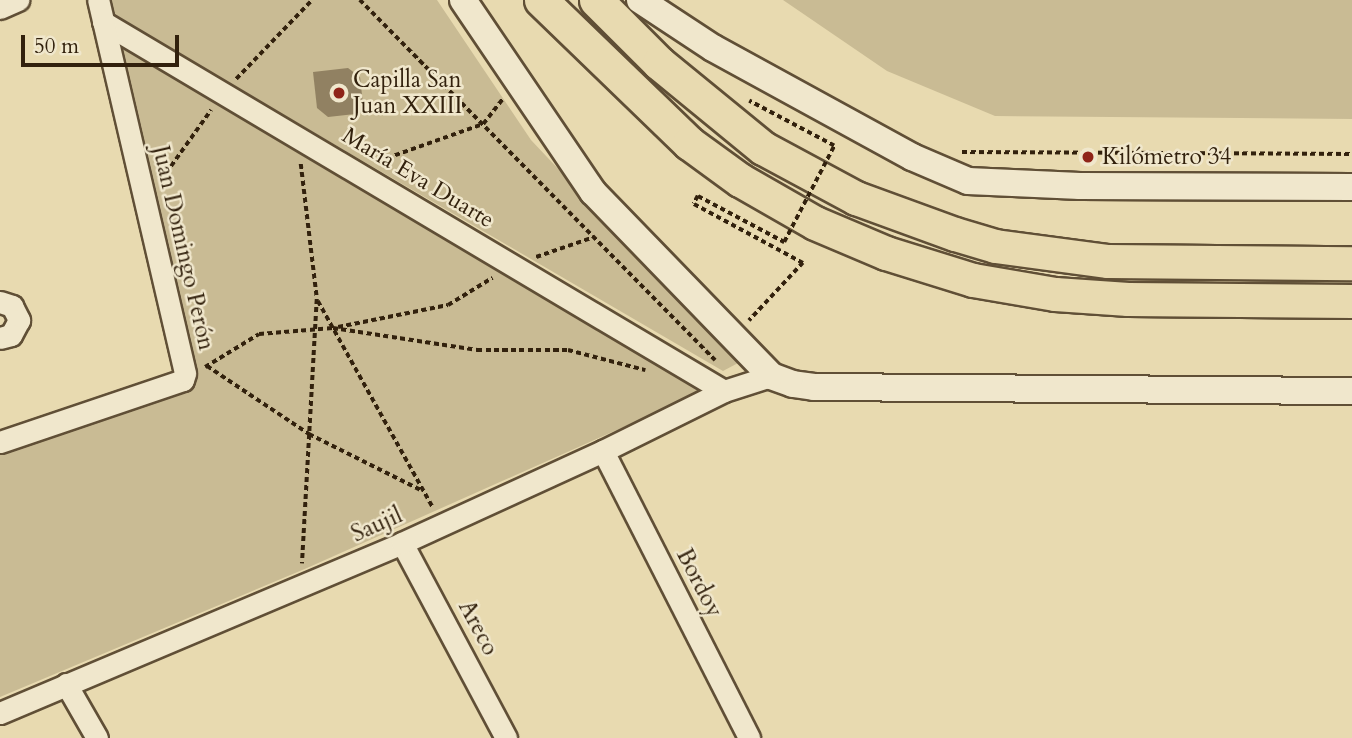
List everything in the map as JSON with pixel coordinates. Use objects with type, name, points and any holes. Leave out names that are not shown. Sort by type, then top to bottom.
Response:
[{"type":"highway","points":[[541,0],[689,144],[740,180],[815,223],[886,253],[973,280],[1055,294],[1128,299],[1352,301]]},
{"type":"highway","points":[[596,0],[668,71],[763,148],[856,198],[942,229],[995,246],[1108,261],[1352,263]]},
{"type":"street","points":[[0,8],[18,0]]},
{"type":"street","points":[[98,0],[103,22]]},
{"type":"street","points":[[463,0],[593,192],[771,376],[793,384],[814,387],[1352,391]]},
{"type":"street","points":[[640,0],[713,48],[912,157],[968,181],[1080,187],[1352,187]]},
{"type":"street","name":"María Eva Duarte","points":[[103,22],[680,365],[732,389]]},
{"type":"street","name":"Juan Domingo Perón","points":[[0,442],[183,380],[185,373],[103,22]]},
{"type":"street","points":[[0,302],[12,306],[19,320],[11,335],[0,338]]},
{"type":"street","name":"Saujil","points":[[0,713],[402,543],[603,452],[732,389],[771,376]]},
{"type":"street","name":"Bordoy","points":[[603,452],[749,738]]},
{"type":"street","name":"Areco","points":[[402,543],[506,738]]},
{"type":"street","points":[[66,684],[97,738]]},
{"type":"path","points":[[360,0],[713,359],[732,389]]},
{"type":"path","points":[[353,171],[483,124],[517,80]]},
{"type":"path","points":[[333,328],[477,351],[568,350],[660,373],[680,365],[684,355],[705,368],[803,263],[694,204],[698,196],[784,242],[834,146],[749,101],[753,94]]},
{"type":"path","points":[[298,137],[317,299],[301,586]]},
{"type":"path","points":[[958,152],[1352,154]]},
{"type":"path","points":[[183,380],[259,334],[333,328],[448,305],[512,265],[594,237]]},
{"type":"path","points":[[317,299],[442,524]]},
{"type":"path","points":[[207,366],[309,433],[424,492]]},
{"type":"shaded area","points":[[106,0],[437,0],[531,140],[740,362],[723,371],[111,14]]},
{"type":"shaded area","points":[[783,0],[1352,0],[1352,119],[995,116],[887,71]]},
{"type":"shaded area","points":[[116,39],[704,391],[307,568],[0,697],[0,453],[196,386]]},
{"type":"building","name":"Capilla San Juan XXIII","points":[[348,68],[360,77],[364,113],[328,117],[317,108],[313,72]]},
{"type":"place","name":"Capilla San Juan XXIII","points":[[339,93]]},
{"type":"place","name":"Kilómetro 34","points":[[1088,157]]}]
